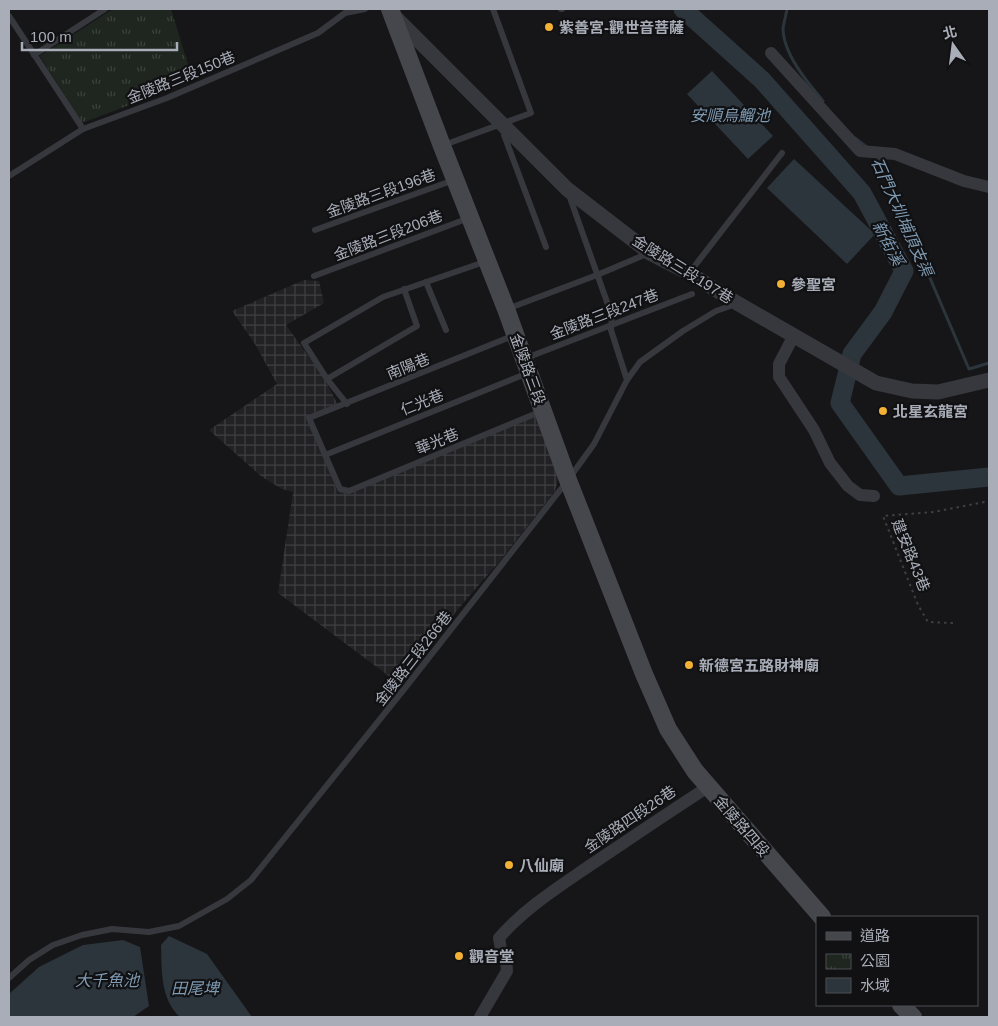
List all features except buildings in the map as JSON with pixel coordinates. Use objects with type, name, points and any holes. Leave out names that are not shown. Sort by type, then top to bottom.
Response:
[{"type":"main road","name":"金陵路三段","points":[[391,11],[470,218],[488,260],[568,480],[644,674],[668,729]]},
{"type":"main road","name":"金陵路四段","points":[[668,729],[694,771],[821,916]]},
{"type":"main road","points":[[903,1006],[913,1017]]},
{"type":"street","name":"金陵路三段197巷","points":[[391,11],[567,189],[650,253],[690,274],[876,383],[912,391],[938,392],[989,380]]},
{"type":"street","points":[[771,53],[860,151],[895,154],[964,181],[989,187]]},
{"type":"street","points":[[794,335],[779,364],[779,376],[814,430],[830,463],[848,486],[860,494],[874,496]]},
{"type":"street","name":"金陵路四段26巷","points":[[480,1017],[507,971],[506,958],[501,949],[499,938],[508,927],[563,883],[708,786]]},
{"type":"lane","points":[[34,55],[105,9]]},
{"type":"lane","name":"金陵路三段150巷","points":[[9,176],[82,129],[167,98],[318,33],[345,13],[365,9]]},
{"type":"lane","points":[[442,146],[503,125],[531,113],[493,9]]},
{"type":"lane","points":[[9,16],[82,129]]},
{"type":"lane","points":[[503,125],[504,135],[546,247]]},
{"type":"lane","points":[[690,274],[782,153]]},
{"type":"lane","name":"金陵路三段196巷","points":[[315,230],[456,179]]},
{"type":"lane","points":[[567,189],[612,316],[611,330],[627,380]]},
{"type":"lane","name":"金陵路三段206巷","points":[[314,276],[470,218]]},
{"type":"lane","points":[[506,309],[650,253]]},
{"type":"lane","points":[[347,404],[327,379],[304,343],[383,297],[488,260]]},
{"type":"lane","points":[[426,282],[446,330]]},
{"type":"lane","points":[[327,379],[418,326],[404,289]]},
{"type":"lane","name":"金陵路三段247巷","points":[[527,365],[612,324],[692,294]]},
{"type":"lane","name":"金陵路三段266巷","points":[[9,978],[29,960],[53,945],[82,935],[112,929],[149,932],[179,926],[227,899],[251,880],[568,480],[594,444],[627,380],[640,362],[683,331],[716,311],[737,303]]},
{"type":"lane","name":"南陽巷","points":[[325,455],[309,418],[515,335]]},
{"type":"lane","name":"仁光巷","points":[[325,455],[527,365]]},
{"type":"lane","name":"華光巷","points":[[325,455],[340,489],[349,491],[543,411]]},
{"type":"path","name":"建安路43巷","points":[[953,623],[928,622],[918,605],[883,516],[934,512],[989,501]]},
{"type":"shaded area","points":[[304,280],[319,281],[324,303],[286,325],[324,378],[338,405],[307,416],[338,493],[450,451],[540,414],[558,469],[555,491],[499,562],[398,683],[278,593],[293,492],[282,489],[262,477],[209,430],[277,384],[255,344],[232,311]]},
{"type":"green space","points":[[113,9],[171,9],[193,81],[82,123],[40,56]]},
{"type":"water","name":"安順烏鰡池","points":[[712,71],[773,136],[748,159],[687,94]]},
{"type":"water","points":[[794,159],[875,234],[847,264],[767,188]]},
{"type":"water","name":"田尾埤","points":[[169,936],[207,954],[252,1017],[180,1017],[173,1010],[163,984],[161,945]]},
{"type":"water","name":"大千魚池","points":[[123,940],[140,947],[149,1006],[133,1017],[9,1017],[9,994],[39,967],[83,945]]},
{"type":"waterway","name":"新街溪","points":[[683,9],[762,80],[862,193],[904,271],[883,312],[852,354],[840,403],[899,486],[989,477]]},
{"type":"waterway","name":"石門大圳埔頂支渠","points":[[787,9],[783,28],[787,48],[797,68],[823,101]]},
{"type":"waterway","name":"石門大圳埔頂支渠","points":[[855,138],[868,148]]},
{"type":"waterway","name":"石門大圳埔頂支渠","points":[[878,157],[969,369],[989,363]]},
{"type":"place","name":"紫善宮-觀世音菩薩","points":[[549,27]]},
{"type":"place","name":"參聖宮","points":[[781,284]]},
{"type":"place","name":"北星玄龍宮","points":[[883,411]]},
{"type":"place","name":"新德宮五路財神廟","points":[[689,665]]},
{"type":"place","name":"八仙廟","points":[[509,865]]},
{"type":"place","name":"觀音堂","points":[[459,956]]}]
